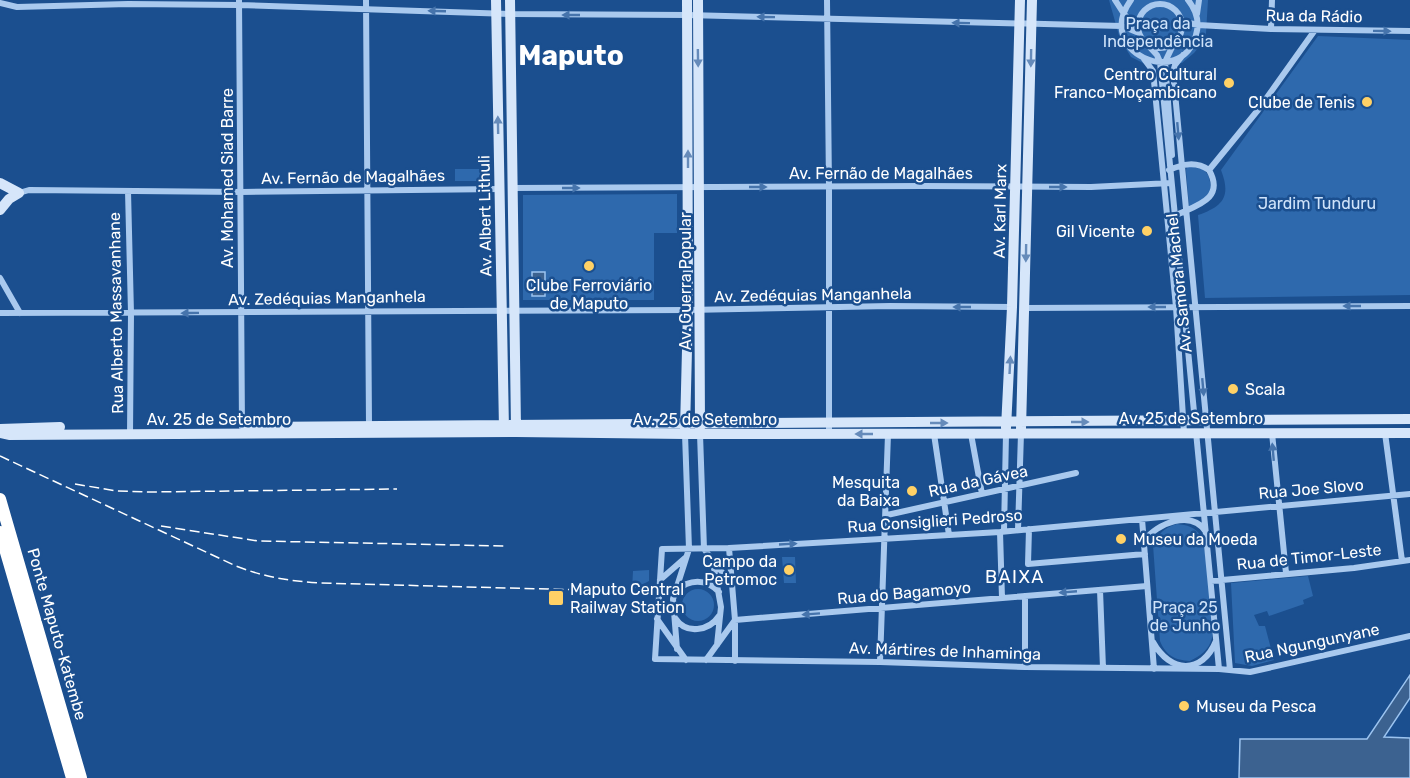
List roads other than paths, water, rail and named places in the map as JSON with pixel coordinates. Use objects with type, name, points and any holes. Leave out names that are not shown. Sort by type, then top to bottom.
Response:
[{"type":"highway","name":"Ponte Maputo-Katembe","points":[[0,499],[81,778]]},
{"type":"highway","name":"Ponte Maputo-Katembe","points":[[0,532],[72,778]]},
{"type":"main road","name":"Av. Albert Lithuli","points":[[496,0],[504,428]]},
{"type":"main road","name":"Av. Albert Lithuli","points":[[510,0],[516,428]]},
{"type":"main road","name":"Av. Guerra Popular","points":[[686,429],[699,249],[700,187],[692,16],[687,0]]},
{"type":"main road","name":"Av. Guerra Popular","points":[[698,0],[692,16],[688,188],[700,429]]},
{"type":"main road","name":"Av. Karl Marx","points":[[1006,428],[1012,308],[1020,0]]},
{"type":"main road","name":"Av. Karl Marx","points":[[1021,428],[1032,0]]},
{"type":"main road","points":[[0,183],[19,193]]},
{"type":"main road","points":[[0,210],[9,199],[19,193]]},
{"type":"main road","name":"Av. 25 de Setembro","points":[[1021,428],[1183,421],[1410,419]]},
{"type":"main road","name":"Av. 25 de Setembro","points":[[130,431],[369,425],[504,428]]},
{"type":"main road","points":[[1006,428],[1021,428]]},
{"type":"main road","name":"Av. 25 de Setembro","points":[[829,429],[888,434],[971,434],[1006,428]]},
{"type":"main road","name":"Av. 25 de Setembro","points":[[0,431],[1006,428]]},
{"type":"main road","name":"Av. 25 de Setembro","points":[[1021,428],[1184,433],[1410,433]]},
{"type":"street","points":[[366,0],[369,425]]},
{"type":"street","points":[[827,0],[829,429]]},
{"type":"street","points":[[1115,0],[1162,62]]},
{"type":"street","points":[[1131,0],[1124,14],[1123,35],[1131,50],[1144,59],[1162,62],[1183,54],[1191,46],[1198,25],[1199,0]]},
{"type":"street","points":[[1143,0],[1152,5]]},
{"type":"street","points":[[1188,0],[1197,15]]},
{"type":"street","points":[[1271,29],[1272,0]]},
{"type":"street","points":[[0,3],[17,7],[239,2],[510,14],[826,18],[1122,26],[1138,30]]},
{"type":"street","name":"Av. Mohamed Siad Barre","points":[[239,2],[242,427]]},
{"type":"street","points":[[1138,30],[1141,14],[1152,5],[1166,2],[1175,10],[1182,28],[1175,41],[1157,48],[1145,42]]},
{"type":"street","name":"Rua da Rádio","points":[[1181,21],[1198,25],[1271,29],[1410,31]]},
{"type":"street","points":[[1209,170],[1258,110],[1315,30]]},
{"type":"street","name":"Av. Samora Machel","points":[[1175,41],[1162,62],[1182,307],[1184,433]]},
{"type":"street","name":"Av. Samora Machel","points":[[1183,54],[1173,72],[1196,306],[1204,513]]},
{"type":"street","name":"Av. Samora Machel","points":[[1144,59],[1153,71],[1182,307]]},
{"type":"street","points":[[1196,164],[1209,170],[1213,179],[1213,192],[1204,203],[1176,215],[1167,183],[1171,169],[1182,165],[1196,164]]},
{"type":"street","name":"Av. Fernão de Magalhães","points":[[19,193],[29,190],[241,192],[513,188],[1092,187],[1167,183]]},
{"type":"street","name":"Rua Alberto Massavanhane","points":[[128,191],[131,313],[130,431]]},
{"type":"street","points":[[0,278],[20,313]]},
{"type":"street","name":"Av. Zedéquias Manganhela","points":[[0,313],[694,310],[828,307],[1410,306]]},
{"type":"street","points":[[1182,307],[1201,433]]},
{"type":"street","points":[[1002,598],[1006,428]]},
{"type":"street","points":[[1018,530],[1021,428]]},
{"type":"street","name":"Av. Guerra Popular","points":[[677,649],[673,599],[689,549],[686,429]]},
{"type":"street","name":"Av. Guerra Popular","points":[[700,429],[704,549]]},
{"type":"street","name":"Av. Samora Machel","points":[[1201,433],[1215,512],[1230,670]]},
{"type":"street","points":[[1272,433],[1286,573]]},
{"type":"street","points":[[1385,433],[1402,561]]},
{"type":"street","points":[[880,662],[887,515],[888,434]]},
{"type":"street","points":[[934,434],[949,535]]},
{"type":"street","points":[[971,434],[982,495]]},
{"type":"street","name":"Rua da Gávea","points":[[887,515],[1076,473]]},
{"type":"street","name":"Rua Joe Slovo","points":[[1215,512],[1410,494]]},
{"type":"street","points":[[1204,513],[1219,669],[1154,669],[1142,519],[1204,513],[1215,512]]},
{"type":"street","name":"Rua Consiglieri Pedroso","points":[[660,580],[662,549],[729,548],[949,535],[1142,519]]},
{"type":"street","points":[[1144,541],[1157,528],[1178,521],[1195,522],[1202,526],[1206,533]]},
{"type":"street","points":[[1029,529],[1028,564],[1145,554]]},
{"type":"street","points":[[729,548],[735,620],[735,661]]},
{"type":"street","points":[[704,549],[732,585]]},
{"type":"street","name":"Av. Guerra Popular","points":[[660,580],[685,558]]},
{"type":"street","points":[[712,559],[719,592],[717,646]]},
{"type":"street","name":"Rua de Timor-Leste","points":[[1211,581],[1354,568],[1410,560]]},
{"type":"street","points":[[660,580],[657,619],[686,660]]},
{"type":"street","points":[[675,592],[697,581],[706,582],[719,592]]},
{"type":"street","name":"Rua do Bagamoyo","points":[[735,620],[1147,586]]},
{"type":"street","points":[[1100,590],[1103,668]]},
{"type":"street","points":[[1025,596],[1025,668]]},
{"type":"street","points":[[673,615],[684,627],[701,629],[710,626],[720,613]]},
{"type":"street","name":"Av. Mártires de Inhaminga","points":[[657,619],[655,659],[1154,669]]},
{"type":"street","points":[[706,660],[735,620]]},
{"type":"street","points":[[1152,639],[1162,657],[1177,666],[1186,667],[1207,658],[1216,642],[1216,634]]},
{"type":"street","name":"Rua Ngungunyane","points":[[1219,669],[1250,672],[1410,636]]},
{"type":"railway","points":[[0,456],[236,566],[267,576],[319,583],[583,590]]},
{"type":"railway","points":[[75,484],[117,491],[147,492],[397,489]]},
{"type":"railway","points":[[161,526],[258,541],[505,546]]},
{"type":"place","name":"Centro Cultural Franco-Moçambicano","points":[[1229,83]]},
{"type":"place","name":"Clube de Tenis","points":[[1367,102]]},
{"type":"place","name":"Gil Vicente","points":[[1147,231]]},
{"type":"place","name":"Clube Ferroviário de Maputo","points":[[589,266]]},
{"type":"place","name":"Scala","points":[[1233,389]]},
{"type":"place","name":"Mesquita da Baixa","points":[[912,491]]},
{"type":"place","name":"Museu da Moeda","points":[[1121,539]]},
{"type":"place","name":"Campo da Petromoc","points":[[789,570]]},
{"type":"place","name":"Maputo Central Railway Station","points":[[556,598]]},
{"type":"place","name":"Museu da Pesca","points":[[1184,706]]},
{"type":"district","name":"Maputo","points":[[571,55]]},
{"type":"district","name":"BAIXA","points":[[1015,577]]},
{"type":"park label","name":"Praça da Independência","points":[[1158,32]]},
{"type":"park label","name":"Jardim Tunduru","points":[[1317,203]]},
{"type":"park label","name":"Praça 25 de Junho","points":[[1185,616]]}]
